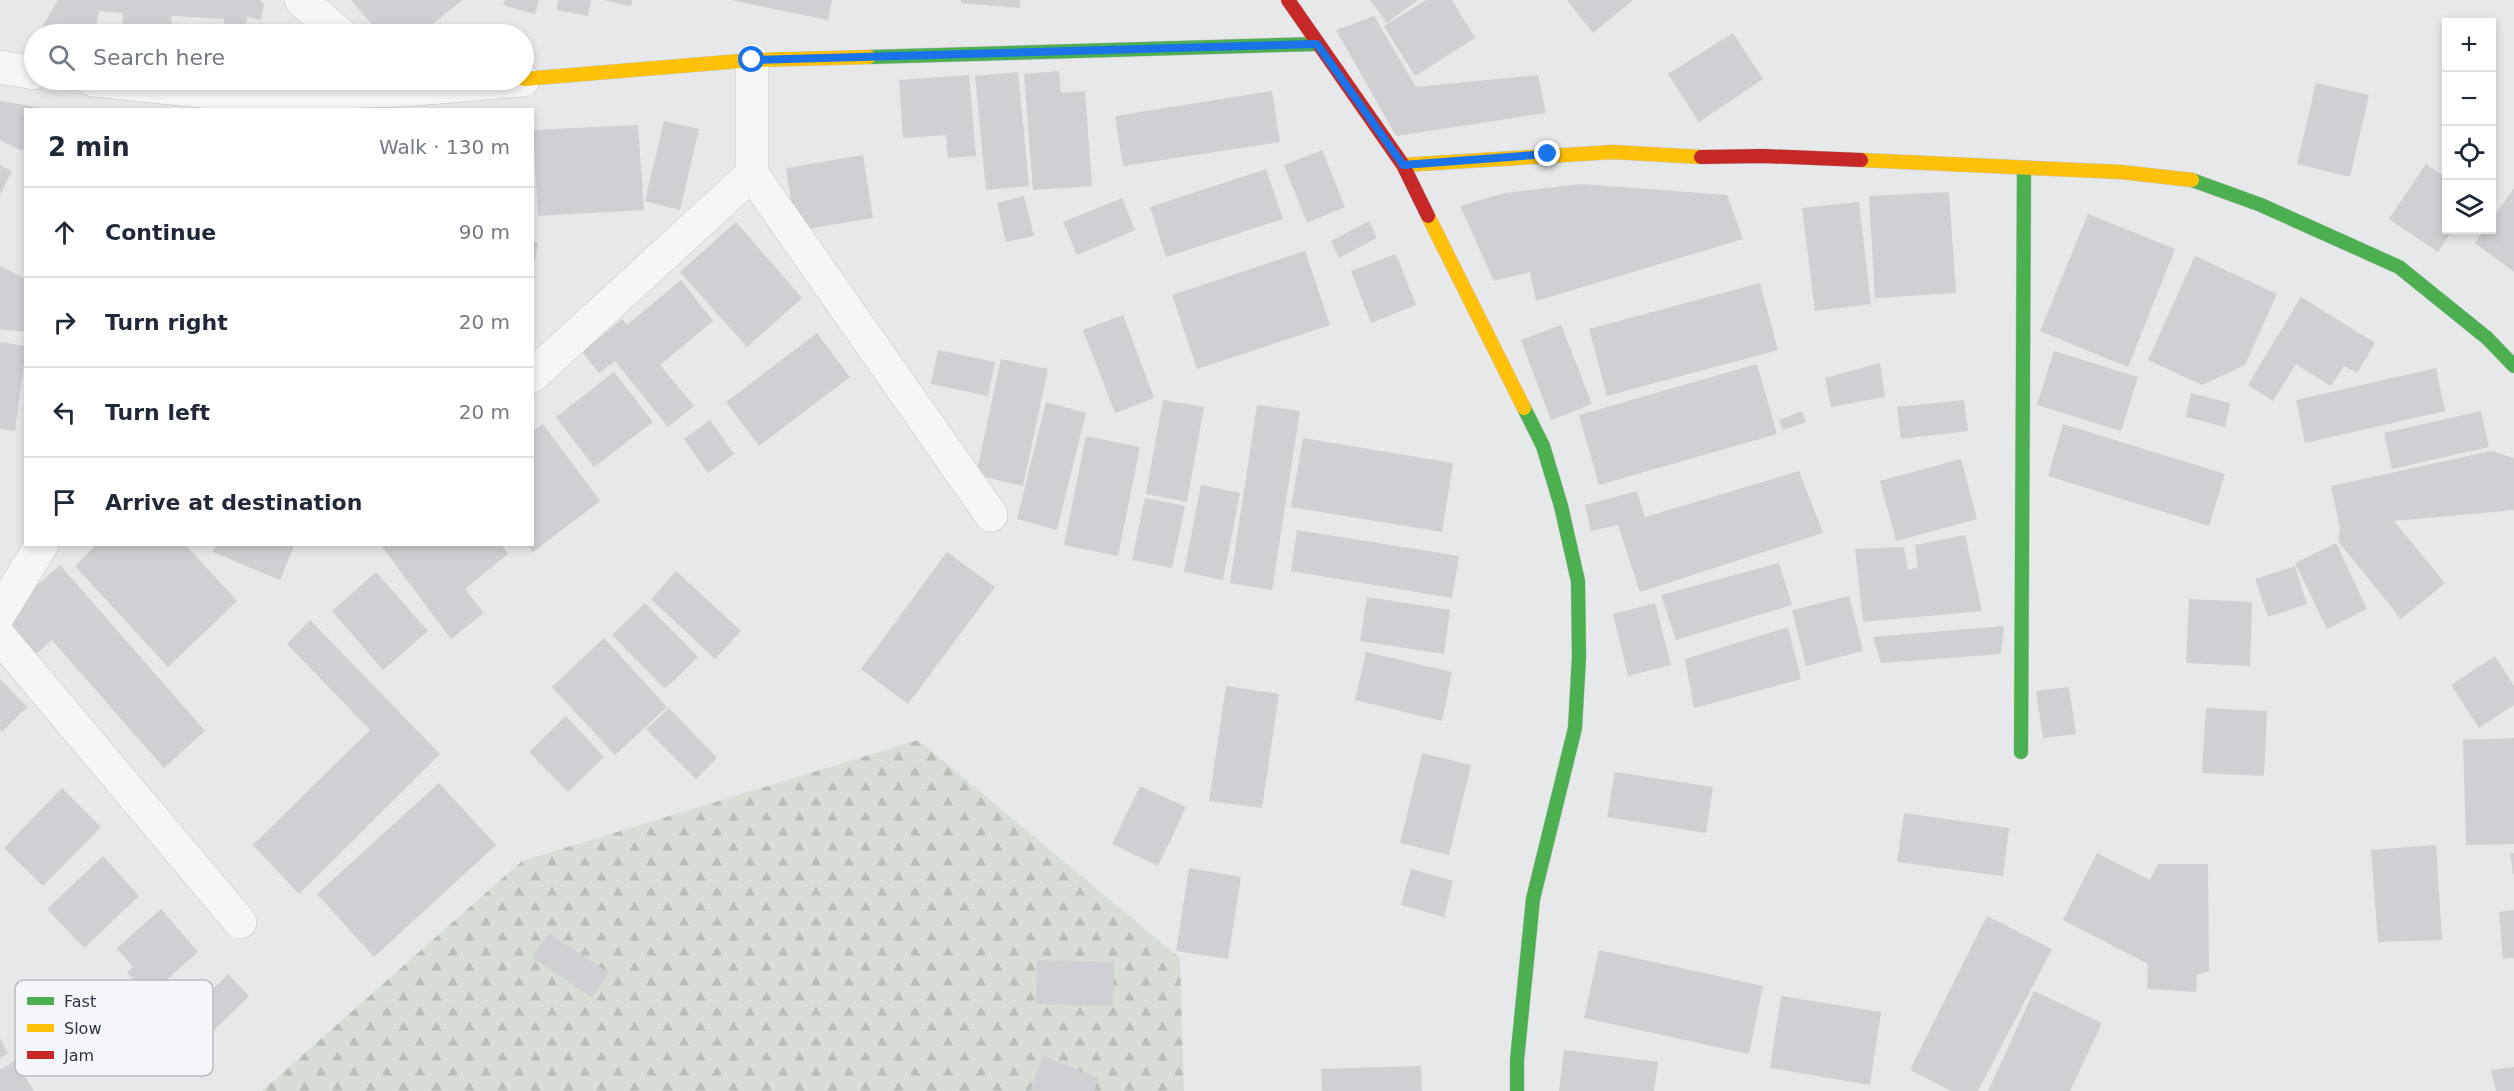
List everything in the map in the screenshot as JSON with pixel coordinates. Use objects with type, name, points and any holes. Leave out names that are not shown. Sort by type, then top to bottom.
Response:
[{"type":"street","points":[[301,0],[329,24]]},
{"type":"street","points":[[1288,0],[1403,165],[1543,446],[1561,506],[1578,581],[1579,657],[1575,728],[1533,899],[1517,1060],[1517,1091]]},
{"type":"street","points":[[534,79],[752,60],[1317,44]]},
{"type":"street","points":[[752,60],[752,174],[992,515]]},
{"type":"street","points":[[0,67],[24,71]]},
{"type":"street","points":[[158,90],[237,102],[350,90]]},
{"type":"street","points":[[1403,165],[1613,152],[2121,172],[2195,180],[2261,205],[2398,267],[2479,331],[2514,366]]},
{"type":"street","points":[[2021,752],[2024,168]]},
{"type":"street","points":[[534,374],[752,174]]},
{"type":"street","points":[[0,613],[41,546]]},
{"type":"street","points":[[0,637],[240,922]]},
{"type":"green space","points":[[918,740],[1180,958],[1184,1091],[262,1091],[522,861]]},
{"type":"building","points":[[58,0],[260,0],[264,4],[261,20],[247,17],[247,24],[224,24],[224,19],[172,16],[172,24],[122,24],[123,13],[99,11],[96,24],[44,24]]},
{"type":"building","points":[[351,0],[462,0],[433,24],[371,24]]},
{"type":"building","points":[[505,0],[539,0],[535,14],[503,5]]},
{"type":"building","points":[[558,0],[591,0],[588,16],[557,10]]},
{"type":"building","points":[[603,0],[632,0],[631,6]]},
{"type":"building","points":[[731,0],[832,0],[828,20]]},
{"type":"building","points":[[961,0],[1020,0],[1020,8],[961,3]]},
{"type":"building","points":[[1370,0],[1418,0],[1387,23]]},
{"type":"building","points":[[1426,0],[1452,0],[1475,38],[1415,76],[1384,26]]},
{"type":"building","points":[[1567,0],[1633,0],[1593,33]]},
{"type":"building","points":[[1374,16],[1416,87],[1538,75],[1546,113],[1396,136],[1336,30]]},
{"type":"building","points":[[1733,33],[1763,79],[1699,122],[1668,74]]},
{"type":"building","points":[[1059,71],[1061,93],[1085,91],[1092,186],[1033,190],[1024,74]]},
{"type":"building","points":[[1018,72],[1029,186],[986,190],[975,76]]},
{"type":"building","points":[[969,75],[976,156],[948,158],[946,135],[903,138],[899,80]]},
{"type":"building","points":[[2316,83],[2369,95],[2350,177],[2297,164]]},
{"type":"building","points":[[1272,91],[1280,142],[1123,166],[1115,116]]},
{"type":"building","points":[[0,101],[42,108],[24,108],[24,148],[22,151],[0,140]]},
{"type":"building","points":[[664,121],[699,129],[680,210],[645,201]]},
{"type":"building","points":[[638,125],[644,210],[538,216],[534,130]]},
{"type":"building","points":[[1322,150],[1345,207],[1307,223],[1284,165]]},
{"type":"building","points":[[863,155],[873,218],[796,231],[786,168]]},
{"type":"building","points":[[2426,164],[2442,175],[2442,234],[2449,234],[2438,252],[2389,219]]},
{"type":"building","points":[[0,165],[12,171],[0,195]]},
{"type":"building","points":[[1266,169],[1283,219],[1166,257],[1150,207]]},
{"type":"building","points":[[1580,184],[1727,195],[1743,239],[1536,301],[1530,272],[1494,281],[1460,206],[1504,193]]},
{"type":"building","points":[[2514,188],[2514,272],[2475,243],[2481,234],[2496,234],[2496,213]]},
{"type":"building","points":[[1949,192],[1956,293],[1875,298],[1869,196]]},
{"type":"building","points":[[1024,196],[1034,236],[1006,242],[997,203]]},
{"type":"building","points":[[1122,198],[1135,230],[1077,255],[1063,222]]},
{"type":"building","points":[[1859,202],[1871,304],[1815,311],[1802,208]]},
{"type":"building","points":[[2088,214],[2175,249],[2128,367],[2040,331]]},
{"type":"building","points":[[1369,221],[1377,238],[1339,258],[1331,241]]},
{"type":"building","points":[[736,222],[802,298],[747,347],[680,272]]},
{"type":"building","points":[[534,242],[538,243],[534,267]]},
{"type":"building","points":[[1305,251],[1330,325],[1197,369],[1172,295]]},
{"type":"building","points":[[1396,254],[1416,305],[1371,323],[1351,271]]},
{"type":"building","points":[[2195,256],[2277,294],[2245,365],[2202,385],[2148,360]]},
{"type":"building","points":[[0,266],[24,278],[24,332],[0,329]]},
{"type":"building","points":[[681,280],[713,321],[660,365],[694,406],[668,427],[615,361],[599,373],[582,352],[622,319],[627,325]]},
{"type":"building","points":[[1760,283],[1778,350],[1607,396],[1589,329]]},
{"type":"building","points":[[2301,297],[2375,343],[2357,373],[2344,366],[2331,386],[2296,364],[2273,401],[2248,385]]},
{"type":"building","points":[[1123,315],[1154,398],[1115,413],[1083,330]]},
{"type":"building","points":[[1561,325],[1592,404],[1551,420],[1521,340]]},
{"type":"building","points":[[817,333],[850,377],[759,446],[726,402]]},
{"type":"building","points":[[0,342],[24,346],[24,361],[15,431],[0,429]]},
{"type":"building","points":[[938,350],[995,362],[988,396],[931,384]]},
{"type":"building","points":[[2054,351],[2138,377],[2121,431],[2037,405]]},
{"type":"building","points":[[1001,359],[1048,369],[1023,486],[976,475]]},
{"type":"building","points":[[1880,363],[1885,397],[1831,407],[1825,378]]},
{"type":"building","points":[[1757,364],[1777,434],[1599,485],[1579,415]]},
{"type":"building","points":[[2436,368],[2445,411],[2305,443],[2296,400]]},
{"type":"building","points":[[614,372],[653,422],[594,467],[556,417]]},
{"type":"building","points":[[2191,393],[2230,403],[2225,427],[2186,417]]},
{"type":"building","points":[[1163,400],[1204,407],[1187,502],[1146,494]]},
{"type":"building","points":[[1964,400],[1968,431],[1901,439],[1897,407]]},
{"type":"building","points":[[1046,402],[1086,413],[1057,530],[1017,519]]},
{"type":"building","points":[[1257,405],[1300,411],[1272,590],[1230,583]]},
{"type":"building","points":[[1802,411],[1806,422],[1783,430],[1779,420]]},
{"type":"building","points":[[2481,411],[2489,447],[2392,469],[2384,433]]},
{"type":"building","points":[[710,420],[734,454],[708,473],[684,439]]},
{"type":"building","points":[[543,424],[600,501],[533,552],[528,546],[534,546],[534,431]]},
{"type":"building","points":[[2063,424],[2225,474],[2209,526],[2048,476]]},
{"type":"building","points":[[1086,436],[1140,447],[1118,556],[1064,545]]},
{"type":"building","points":[[1303,438],[1453,463],[1442,532],[1291,507]]},
{"type":"building","points":[[2491,451],[2514,458],[2514,510],[2394,521],[2445,583],[2401,619],[2338,541],[2340,528],[2331,486]]},
{"type":"building","points":[[1961,459],[1977,519],[1896,541],[1880,481]]},
{"type":"building","points":[[1799,471],[1823,533],[1640,592],[1618,525],[1591,531],[1585,505],[1637,491],[1645,517]]},
{"type":"building","points":[[1201,485],[1240,493],[1223,580],[1184,572]]},
{"type":"building","points":[[1145,498],[1185,506],[1172,568],[1132,560]]},
{"type":"building","points":[[1297,530],[1459,556],[1452,598],[1291,571]]},
{"type":"building","points":[[1965,535],[1982,611],[1863,622],[1855,549],[1904,547],[1908,570],[1918,567],[1915,545]]},
{"type":"building","points":[[2336,543],[2367,609],[2327,629],[2295,563]]},
{"type":"building","points":[[95,546],[187,546],[237,601],[168,667],[75,566]]},
{"type":"building","points":[[215,546],[294,546],[280,580],[213,552]]},
{"type":"building","points":[[381,546],[502,546],[508,554],[465,589],[484,613],[451,639]]},
{"type":"building","points":[[947,552],[995,587],[908,704],[861,669]]},
{"type":"building","points":[[1779,563],[1792,605],[1676,640],[1661,595]]},
{"type":"building","points":[[60,565],[205,731],[164,768],[52,640],[36,654],[2,616]]},
{"type":"building","points":[[2295,566],[2307,604],[2268,617],[2255,579]]},
{"type":"building","points":[[676,571],[741,631],[715,659],[651,599]]},
{"type":"building","points":[[376,572],[428,631],[383,670],[332,611]]},
{"type":"building","points":[[1849,596],[1863,651],[1806,666],[1792,610]]},
{"type":"building","points":[[1367,597],[1450,610],[1444,654],[1360,641]]},
{"type":"building","points":[[2189,599],[2252,602],[2250,666],[2186,663]]},
{"type":"building","points":[[645,603],[698,657],[665,689],[612,635]]},
{"type":"building","points":[[1655,603],[1671,665],[1628,676],[1613,614]]},
{"type":"building","points":[[310,620],[440,754],[299,894],[253,845],[370,730],[287,644]]},
{"type":"building","points":[[2004,626],[2001,654],[1881,663],[1873,637]]},
{"type":"building","points":[[1788,627],[1801,679],[1694,708],[1685,659]]},
{"type":"building","points":[[604,638],[667,707],[615,755],[552,687]]},
{"type":"building","points":[[1366,652],[1452,672],[1442,721],[1355,700]]},
{"type":"building","points":[[2495,656],[2514,686],[2514,705],[2479,728],[2451,685]]},
{"type":"building","points":[[0,679],[27,707],[2,732],[0,729]]},
{"type":"building","points":[[1226,686],[1279,694],[1262,808],[1209,801]]},
{"type":"building","points":[[2069,687],[2076,734],[2043,738],[2036,691]]},
{"type":"building","points":[[669,708],[717,758],[696,779],[646,729]]},
{"type":"building","points":[[2206,708],[2267,711],[2264,776],[2202,773]]},
{"type":"building","points":[[566,716],[604,757],[568,792],[529,752]]},
{"type":"building","points":[[2514,738],[2514,844],[2466,845],[2463,740]]},
{"type":"building","points":[[1422,753],[1471,765],[1449,855],[1400,843]]},
{"type":"building","points":[[1615,772],[1713,787],[1706,833],[1607,817]]},
{"type":"building","points":[[439,783],[496,845],[374,957],[317,894]]},
{"type":"building","points":[[1140,786],[1186,807],[1158,866],[1112,844]]},
{"type":"building","points":[[62,788],[101,827],[43,886],[4,848]]},
{"type":"building","points":[[1904,813],[2009,828],[2003,876],[1897,862]]},
{"type":"building","points":[[2436,845],[2442,940],[2378,942],[2371,850]]},
{"type":"building","points":[[2097,853],[2150,880],[2158,864],[2208,864],[2209,971],[2197,975],[2196,992],[2147,989],[2148,964],[2063,920]]},
{"type":"building","points":[[2510,853],[2514,853],[2514,874],[2513,874]]},
{"type":"building","points":[[103,856],[139,896],[84,948],[47,909]]},
{"type":"building","points":[[1189,868],[1241,877],[1228,959],[1176,951]]},
{"type":"building","points":[[1411,869],[1453,881],[1444,917],[1401,905]]},
{"type":"building","points":[[161,909],[198,952],[166,980],[134,980],[127,972],[133,967],[117,948]]},
{"type":"building","points":[[2514,910],[2514,958],[2503,959],[2499,912]]},
{"type":"building","points":[[1987,916],[2052,949],[1978,1091],[1951,1091],[1910,1070]]},
{"type":"building","points":[[549,933],[609,973],[592,998],[532,957]]},
{"type":"building","points":[[1599,950],[1763,986],[1749,1054],[1584,1018]]},
{"type":"building","points":[[1037,960],[1114,962],[1113,1006],[1036,1004]]},
{"type":"building","points":[[228,974],[249,996],[213,1031],[213,989]]},
{"type":"building","points":[[2034,991],[2102,1023],[2070,1091],[1988,1091]]},
{"type":"building","points":[[1781,996],[1881,1012],[1870,1085],[1770,1068]]},
{"type":"building","points":[[0,1038],[8,1053],[0,1058]]},
{"type":"building","points":[[1564,1050],[1658,1062],[1654,1091],[1559,1091]]},
{"type":"building","points":[[1043,1056],[1099,1078],[1094,1091],[1030,1091]]},
{"type":"building","points":[[15,1061],[15,1076],[24,1076],[34,1091],[0,1091],[0,1070]]},
{"type":"building","points":[[1421,1066],[1422,1091],[1322,1091],[1321,1069]]},
{"type":"building","points":[[2514,1067],[2514,1091],[2496,1091],[2491,1070]]},
{"type":"traffic: fast","points":[[869,57],[1317,44]]},
{"type":"traffic: fast","points":[[2021,752],[2024,168]]},
{"type":"traffic: fast","points":[[2192,180],[2261,205],[2399,267],[2487,338],[2514,366]]},
{"type":"traffic: fast","points":[[1517,1091],[1517,1060],[1533,899],[1575,728],[1579,657],[1578,581],[1561,506],[1543,446],[1524,408]]},
{"type":"traffic: slow","points":[[534,78],[752,60],[869,57]]},
{"type":"traffic: slow","points":[[1403,165],[1613,152],[1701,157]]},
{"type":"traffic: slow","points":[[1861,160],[2121,172],[2192,180]]},
{"type":"traffic: slow","points":[[1428,216],[1524,408]]},
{"type":"traffic: jam","points":[[1288,0],[1403,165],[1428,216]]},
{"type":"traffic: jam","points":[[1701,157],[1763,156],[1861,160]]},
{"type":"route","points":[[752,60],[1317,44],[1403,165],[1548,154]]}]
